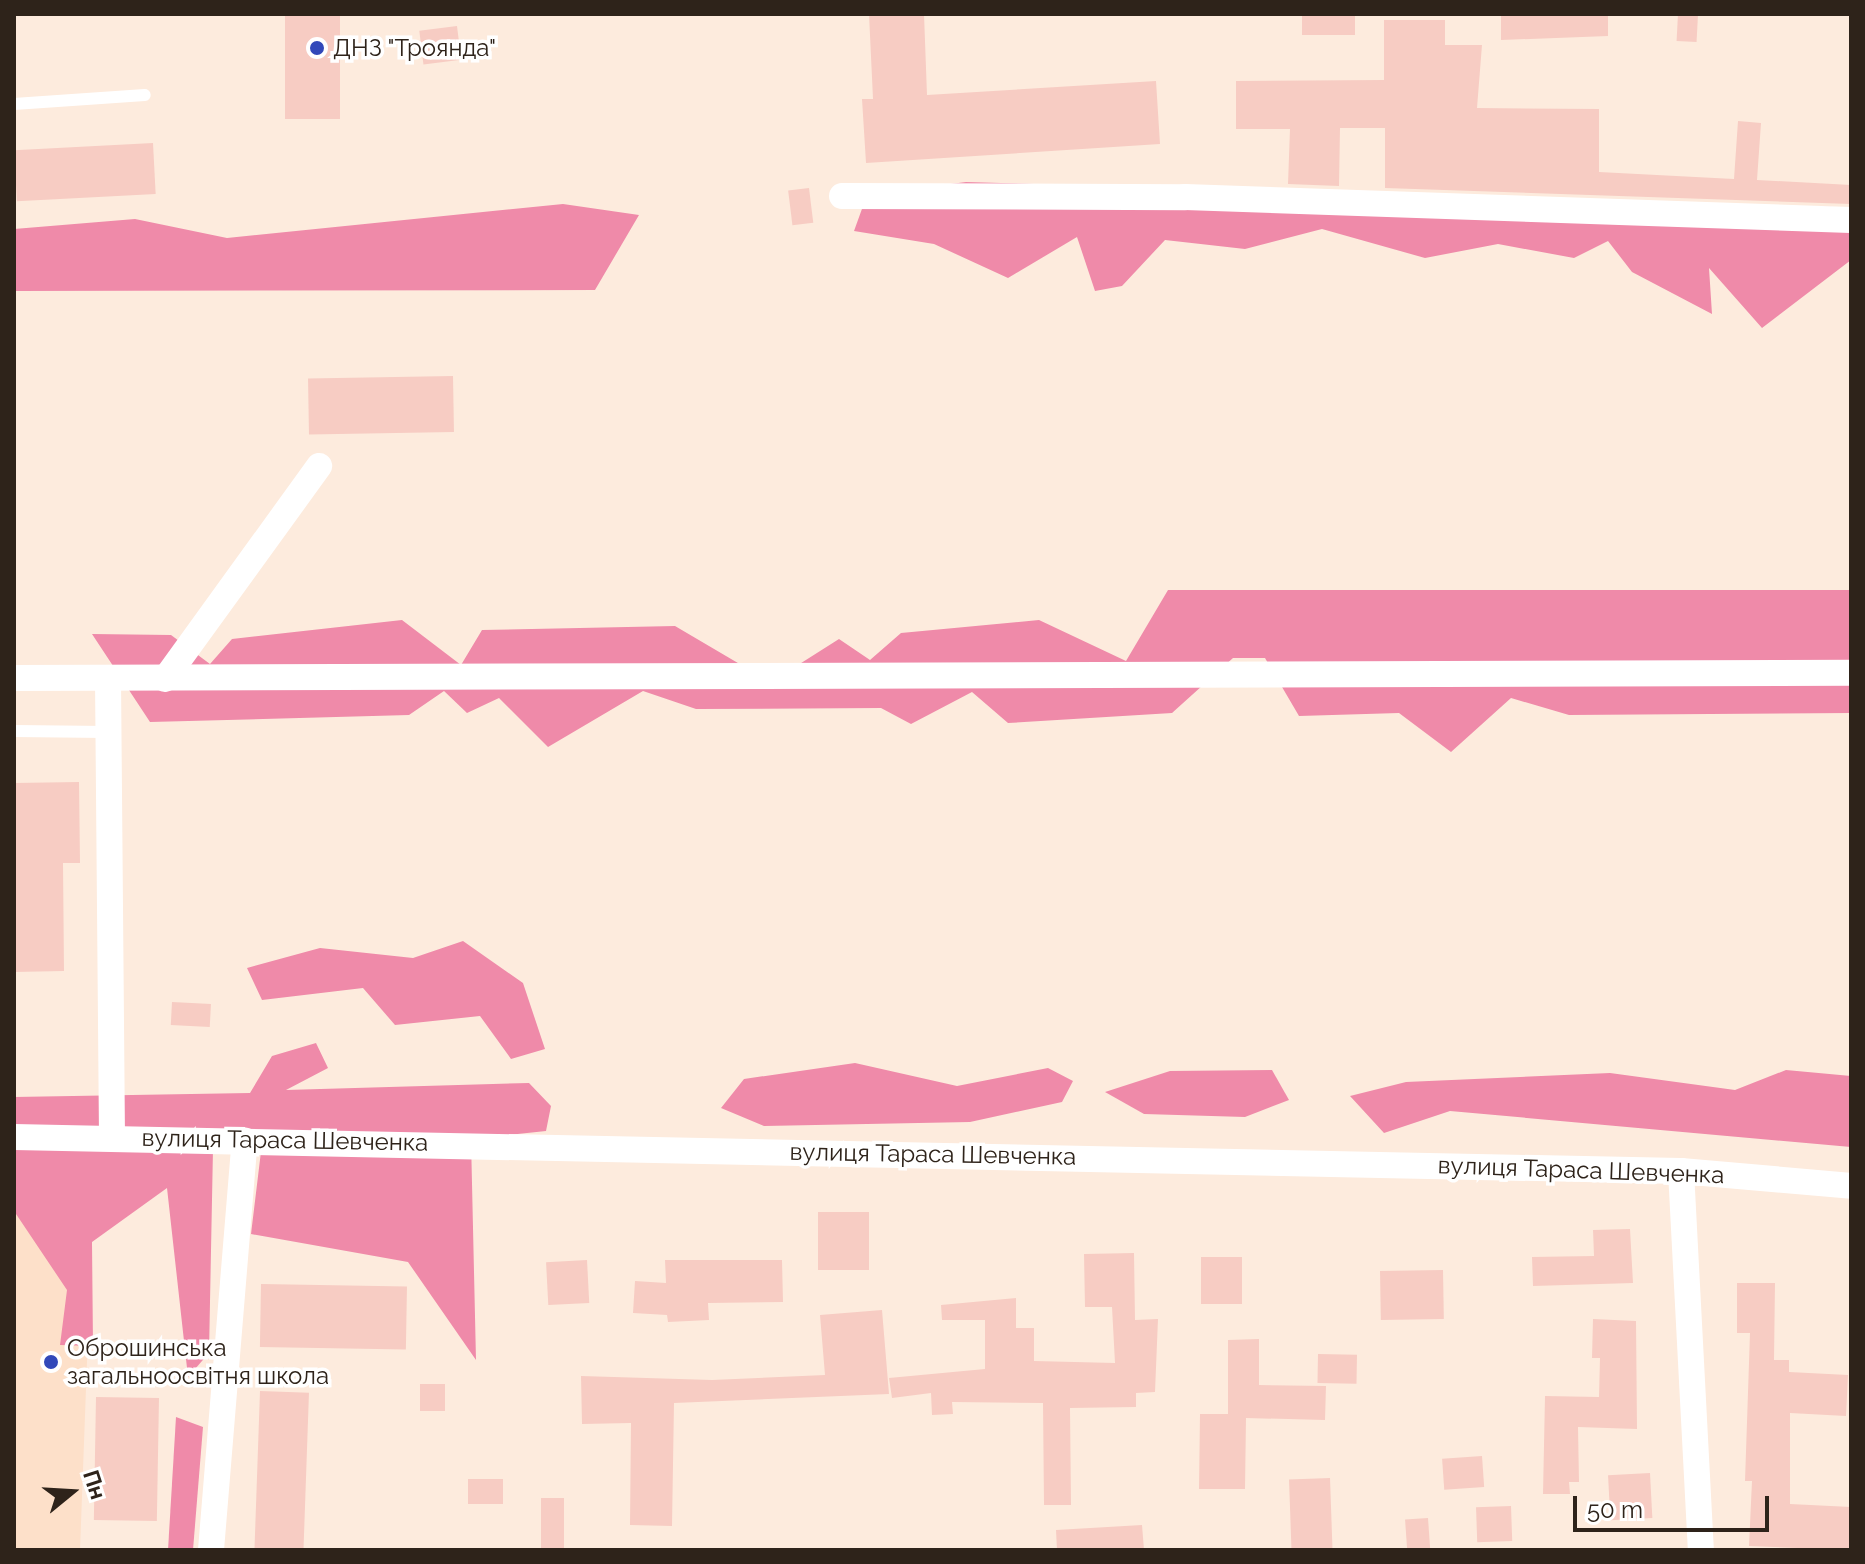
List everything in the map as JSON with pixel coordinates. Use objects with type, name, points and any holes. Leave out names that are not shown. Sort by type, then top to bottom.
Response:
[{"type":"street","points":[[842,196],[1185,197],[1851,220]]},
{"type":"street","points":[[165,679],[319,466]]},
{"type":"street","points":[[14,678],[1851,673]]},
{"type":"street","points":[[108,679],[112,1136]]},
{"type":"street","name":"вулиця Тараса Шевченка","points":[[14,1137],[112,1136],[1681,1171],[1851,1186]]},
{"type":"street","points":[[211,1550],[245,1140]]},
{"type":"street","points":[[1681,1171],[1701,1550]]},
{"type":"lane","points":[[14,104],[145,95]]},
{"type":"lane","points":[[14,731],[108,732]]},
{"type":"shaded area","points":[[966,182],[1833,207],[1851,213],[1851,260],[1762,328],[1709,268],[1712,314],[1632,272],[1608,241],[1574,258],[1498,244],[1425,258],[1322,229],[1245,249],[1165,240],[1122,286],[1095,291],[1077,237],[1008,278],[934,244],[854,231],[867,195]]},
{"type":"shaded area","points":[[563,204],[639,215],[595,290],[14,291],[14,229],[135,219],[227,238]]},
{"type":"shaded area","points":[[1168,590],[1851,590],[1851,713],[1569,715],[1511,698],[1451,752],[1399,713],[1299,716],[1265,658],[1233,658],[1172,713],[1008,723],[972,692],[911,724],[881,708],[696,709],[643,691],[548,747],[499,698],[467,713],[444,691],[409,715],[150,722],[92,634],[171,635],[210,664],[232,639],[402,620],[461,665],[482,630],[675,626],[743,666],[798,665],[839,639],[870,660],[901,633],[1039,620],[1126,661]]},
{"type":"shaded area","points":[[463,941],[523,983],[545,1049],[511,1059],[480,1016],[395,1025],[363,988],[262,1000],[247,968],[320,948],[413,958]]},
{"type":"shaded area","points":[[316,1043],[328,1068],[286,1090],[529,1083],[551,1106],[546,1131],[471,1139],[476,1360],[408,1262],[251,1234],[263,1135],[213,1149],[209,1353],[188,1377],[167,1188],[92,1242],[93,1346],[60,1345],[67,1290],[14,1211],[14,1097],[250,1093],[272,1056]]},
{"type":"shaded area","points":[[855,1063],[957,1086],[1048,1068],[1073,1081],[1062,1102],[970,1122],[764,1126],[721,1108],[744,1079]]},
{"type":"shaded area","points":[[1272,1070],[1289,1100],[1245,1117],[1144,1114],[1105,1092],[1170,1071]]},
{"type":"shaded area","points":[[1786,1070],[1851,1076],[1851,1147],[1450,1111],[1384,1133],[1350,1096],[1406,1082],[1610,1073],[1735,1090]]},
{"type":"shaded area","name":"Оброшинська загальноосвітня школа","points":[[14,1171],[94,1173],[80,1550],[14,1550]]},
{"type":"shaded area","points":[[176,1417],[203,1427],[193,1550],[168,1550]]},
{"type":"building","points":[[285,14],[340,14],[340,119],[285,119]]},
{"type":"building","points":[[869,14],[924,14],[927,95],[1156,81],[1160,144],[866,163],[862,99],[873,99]]},
{"type":"building","points":[[1302,14],[1355,14],[1355,35],[1302,35]]},
{"type":"building","points":[[1501,14],[1608,14],[1608,36],[1501,40]]},
{"type":"building","points":[[1678,14],[1698,15],[1697,42],[1677,41]]},
{"type":"building","points":[[1384,20],[1445,20],[1445,45],[1482,45],[1477,108],[1599,109],[1599,172],[1734,179],[1738,121],[1761,123],[1757,180],[1851,185],[1851,204],[1385,188],[1385,128],[1340,128],[1339,186],[1288,184],[1290,129],[1236,129],[1236,81],[1384,80]]},
{"type":"building","points":[[457,26],[461,60],[423,64],[419,31]]},
{"type":"building","points":[[153,143],[156,194],[17,201],[14,150]]},
{"type":"building","points":[[809,188],[813,223],[792,225],[788,191]]},
{"type":"building","points":[[453,376],[454,432],[309,435],[308,379]]},
{"type":"building","points":[[79,782],[80,863],[63,863],[64,971],[14,972],[14,783]]},
{"type":"building","points":[[172,1002],[211,1004],[210,1027],[171,1025]]},
{"type":"building","points":[[818,1212],[869,1212],[869,1270],[818,1270]]},
{"type":"building","points":[[1630,1229],[1633,1283],[1533,1286],[1532,1257],[1594,1256],[1593,1230]]},
{"type":"building","points":[[1134,1253],[1135,1320],[1158,1319],[1155,1392],[1136,1393],[1136,1407],[1070,1408],[1071,1505],[1044,1505],[1043,1403],[952,1402],[953,1414],[932,1415],[931,1393],[892,1398],[889,1378],[985,1369],[985,1320],[942,1320],[941,1305],[1016,1298],[1016,1328],[1034,1328],[1034,1361],[1115,1363],[1112,1307],[1085,1307],[1084,1254]]},
{"type":"building","points":[[1201,1257],[1242,1257],[1242,1304],[1201,1304]]},
{"type":"building","points":[[587,1260],[589,1303],[548,1305],[546,1262]]},
{"type":"building","points":[[665,1260],[782,1260],[783,1302],[708,1303],[709,1320],[668,1322],[667,1315],[633,1313],[635,1281],[666,1283]]},
{"type":"building","points":[[1443,1270],[1444,1319],[1381,1320],[1380,1271]]},
{"type":"building","points":[[1737,1283],[1775,1283],[1774,1360],[1789,1360],[1789,1372],[1848,1375],[1846,1416],[1790,1413],[1790,1504],[1851,1507],[1851,1550],[1749,1546],[1752,1481],[1745,1481],[1750,1333],[1737,1333]]},
{"type":"building","points":[[261,1284],[407,1287],[406,1350],[260,1347]]},
{"type":"building","points":[[882,1310],[889,1394],[674,1403],[672,1526],[630,1525],[631,1423],[582,1424],[581,1376],[712,1380],[825,1375],[820,1315]]},
{"type":"building","points":[[1593,1319],[1636,1321],[1637,1429],[1578,1427],[1579,1482],[1569,1482],[1570,1494],[1543,1494],[1545,1396],[1599,1397],[1600,1358],[1592,1358]]},
{"type":"building","points":[[1259,1339],[1259,1385],[1326,1386],[1325,1420],[1246,1418],[1245,1489],[1199,1489],[1200,1414],[1228,1414],[1228,1340]]},
{"type":"building","points":[[1318,1354],[1357,1355],[1356,1384],[1317,1383]]},
{"type":"building","points":[[420,1384],[445,1384],[445,1411],[420,1411]]},
{"type":"building","points":[[260,1391],[309,1393],[303,1550],[254,1550]]},
{"type":"building","points":[[96,1397],[159,1398],[157,1521],[94,1520]]},
{"type":"building","points":[[1482,1456],[1484,1487],[1444,1490],[1442,1459]]},
{"type":"building","points":[[1650,1473],[1652,1518],[1610,1520],[1608,1475]]},
{"type":"building","points":[[1330,1478],[1333,1550],[1291,1550],[1289,1479]]},
{"type":"building","points":[[468,1479],[503,1479],[503,1504],[468,1504]]},
{"type":"building","points":[[541,1498],[564,1498],[564,1550],[541,1550]]},
{"type":"building","points":[[1511,1506],[1512,1541],[1477,1542],[1476,1507]]},
{"type":"building","points":[[1428,1518],[1430,1550],[1407,1550],[1405,1520]]},
{"type":"building","points":[[1142,1525],[1144,1550],[1057,1550],[1056,1530]]},
{"type":"place","name":"ДНЗ \"Троянда\"","points":[[317,48]]},
{"type":"place","name":"Оброшинська загальноосвітня школа","points":[[51,1362]]}]
